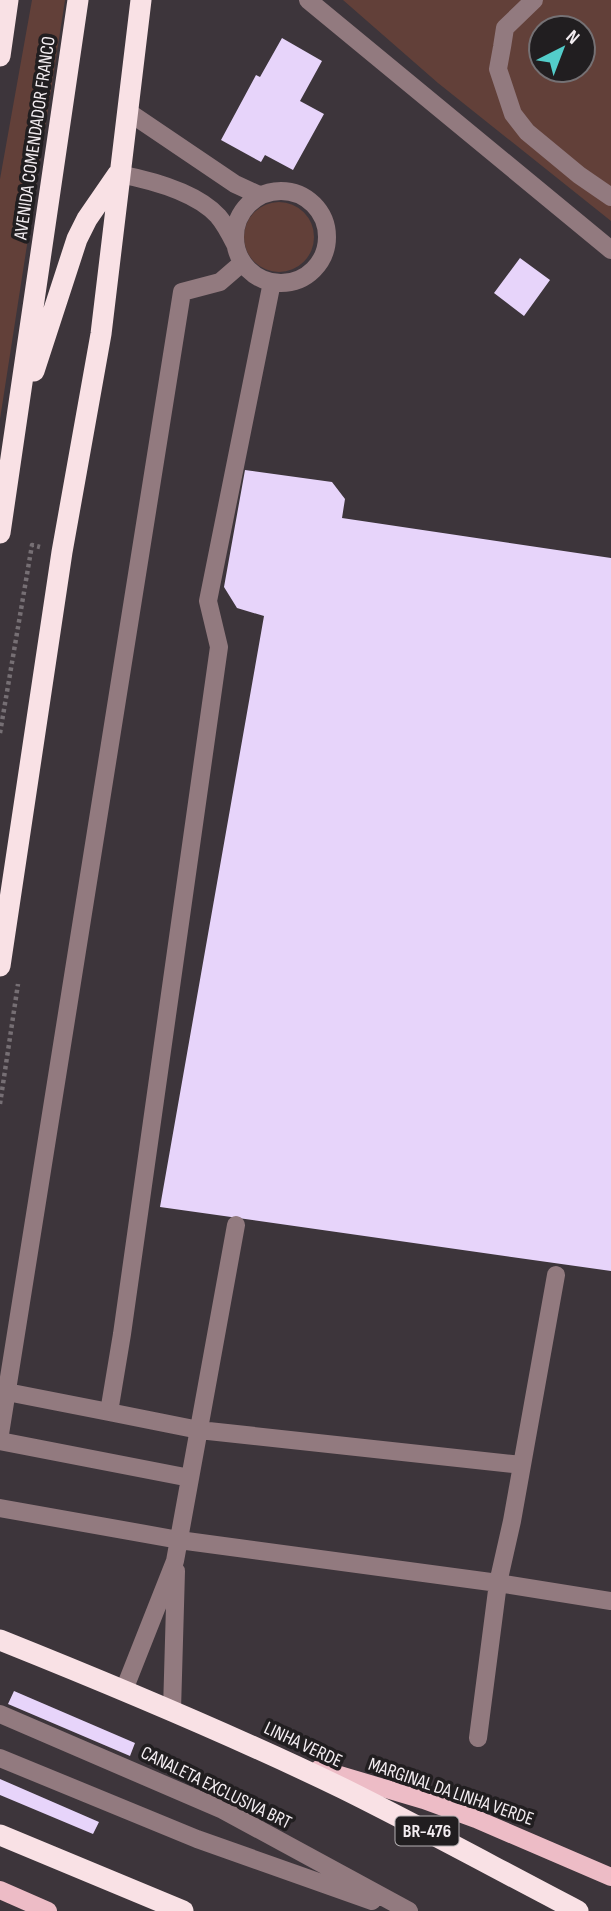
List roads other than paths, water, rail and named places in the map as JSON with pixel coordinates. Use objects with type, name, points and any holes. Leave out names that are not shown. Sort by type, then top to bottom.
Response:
[{"type":"highway","points":[[0,55],[8,0]]},
{"type":"highway","name":"AVENIDA COMENDADOR FRANCO","points":[[0,533],[78,0]]},
{"type":"highway","points":[[0,967],[62,552],[97,358],[116,220],[118,174],[142,1]]},
{"type":"highway","points":[[15,427],[77,239],[87,219],[118,174]]},
{"type":"highway","name":"LINHA VERDE","points":[[0,1640],[172,1710],[274,1756],[405,1820],[578,1911]]},
{"type":"highway","points":[[0,1835],[183,1911]]},
{"type":"main road","name":"MARGINAL DA LINHA VERDE","points":[[274,1756],[476,1819],[611,1877]]},
{"type":"main road","points":[[0,1890],[48,1911]]},
{"type":"street","points":[[308,0],[611,250]]},
{"type":"street","points":[[534,0],[505,28],[498,69],[513,114],[527,132],[579,175],[611,197]]},
{"type":"street","points":[[127,111],[235,184],[259,195]]},
{"type":"street","points":[[118,174],[164,185],[201,203],[221,219],[242,263],[254,275],[272,282],[288,284],[307,277],[319,265],[327,251],[328,228],[314,203],[300,194],[280,190],[259,195],[243,209],[236,224],[235,244]]},
{"type":"street","points":[[0,1434],[182,292],[220,282],[242,263]]},
{"type":"street","points":[[109,1412],[219,647],[208,601],[272,282]]},
{"type":"street","points":[[124,1690],[175,1561],[236,1225]]},
{"type":"street","points":[[478,1738],[498,1583],[512,1521],[556,1275]]},
{"type":"street","points":[[7,1392],[199,1430],[522,1465]]},
{"type":"street","points":[[0,1441],[190,1478]]},
{"type":"street","points":[[0,1508],[180,1540],[611,1601]]},
{"type":"street","points":[[172,1710],[175,1561]]},
{"type":"street","name":"CANALETA EXCLUSIVA BRT","points":[[0,1714],[223,1810],[409,1911]]},
{"type":"street","points":[[0,1758],[209,1844],[402,1911]]}]
